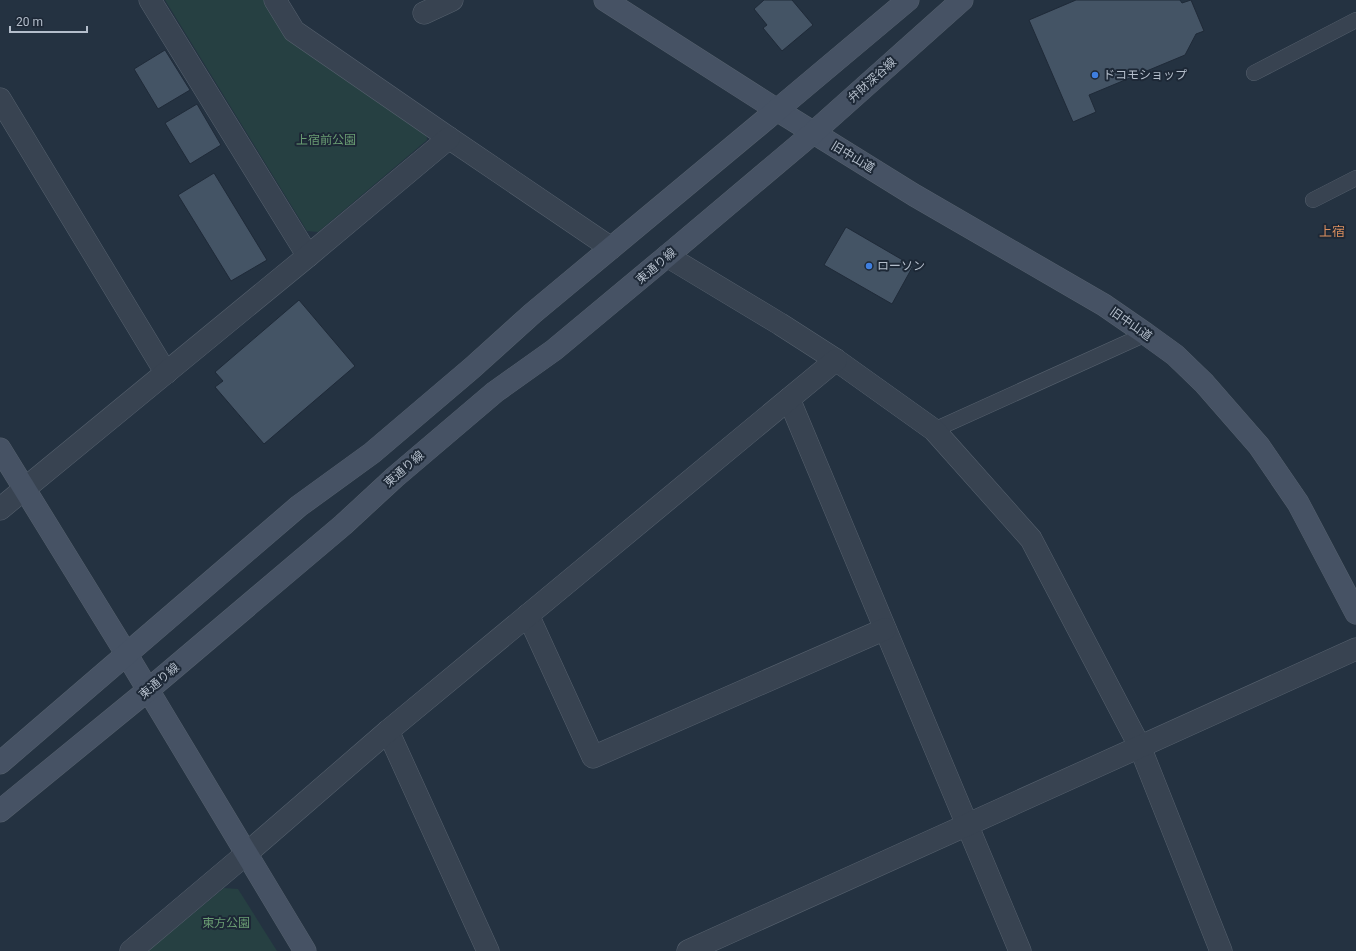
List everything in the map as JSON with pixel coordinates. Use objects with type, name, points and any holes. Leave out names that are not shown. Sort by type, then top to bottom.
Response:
[{"type":"street","points":[[150,0],[308,256]]},
{"type":"street","points":[[275,0],[294,31],[611,248]]},
{"type":"street","points":[[424,13],[452,0]]},
{"type":"street","points":[[605,0],[813,133]]},
{"type":"street","points":[[0,763],[299,506],[372,453],[472,368],[533,313],[908,0]]},
{"type":"street","name":"弁財深谷線","points":[[813,133],[962,0]]},
{"type":"street","points":[[0,99],[166,373]]},
{"type":"street","name":"東通り線","points":[[0,811],[148,690],[343,525],[395,477],[489,397],[554,350],[813,133]]},
{"type":"street","name":"旧中山道","points":[[813,133],[920,198],[1104,305],[1175,356],[1204,383],[1259,446],[1298,503],[1355,605]]},
{"type":"street","points":[[0,509],[449,138]]},
{"type":"street","points":[[668,256],[836,360],[934,430],[1031,539],[1140,747],[1221,951]]},
{"type":"street","points":[[131,951],[388,731],[836,360]]},
{"type":"street","points":[[789,399],[1020,951]]},
{"type":"street","points":[[0,449],[127,654],[305,951]]},
{"type":"street","points":[[528,615],[594,757],[885,629]]},
{"type":"street","points":[[688,951],[1356,649]]},
{"type":"street","points":[[388,731],[488,951]]},
{"type":"lane","points":[[1254,73],[1356,20]]},
{"type":"lane","points":[[1313,200],[1356,178]]},
{"type":"lane","points":[[934,430],[1146,334]]},
{"type":"green space","name":"上宿前公園","points":[[165,0],[264,0],[426,130],[427,140],[318,232],[307,231]]},
{"type":"green space","name":"東方公園","points":[[224,888],[238,889],[277,951],[148,951]]},
{"type":"building","points":[[764,0],[792,0],[813,25],[782,51],[763,28],[767,25],[754,9]]},
{"type":"building","name":"ドコモショップ","points":[[1076,0],[1180,0],[1182,3],[1191,0],[1204,31],[1196,34],[1185,55],[1089,95],[1096,112],[1073,122],[1029,20]]},
{"type":"building","points":[[165,50],[190,90],[158,109],[134,69]]},
{"type":"building","points":[[197,104],[221,145],[190,164],[165,123]]},
{"type":"building","points":[[214,173],[267,260],[231,281],[178,195]]},
{"type":"building","name":"ローソン","points":[[846,227],[913,266],[892,304],[824,265]]},
{"type":"building","points":[[299,300],[355,366],[264,444],[215,387],[223,381],[215,372]]},
{"type":"place","name":"ドコモショップ","points":[[1095,75]]},
{"type":"place","name":"ローソン","points":[[869,266]]},
{"type":"district","name":"上宿","points":[[1332,231]]}]
